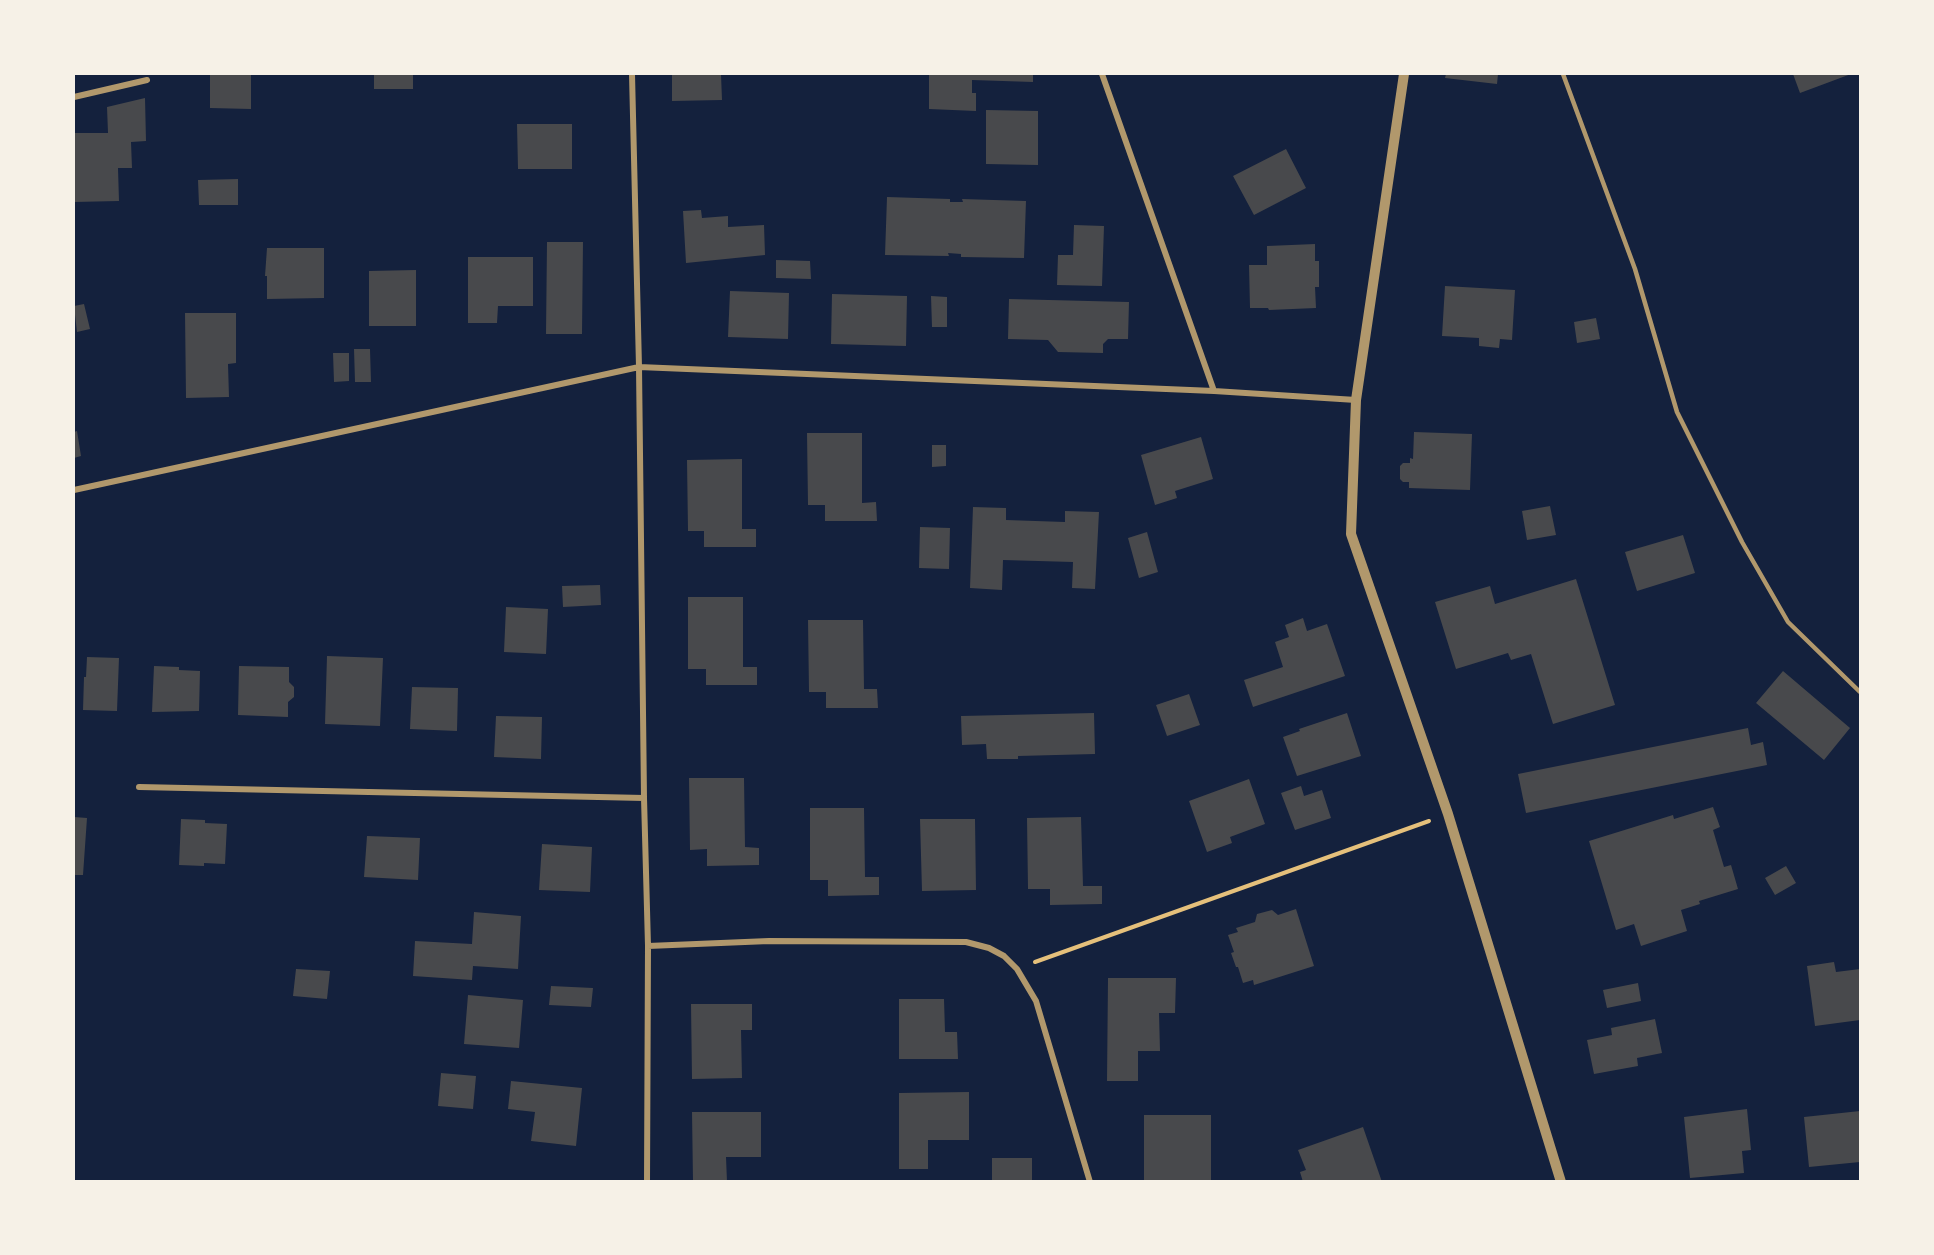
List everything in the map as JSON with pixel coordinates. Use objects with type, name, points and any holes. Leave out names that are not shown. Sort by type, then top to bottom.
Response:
[{"type":"street","points":[[632,74],[648,946],[647,1182]]},
{"type":"street","points":[[1102,74],[1214,391]]},
{"type":"street","points":[[1404,74],[1356,400],[1351,534],[1448,814],[1561,1182]]},
{"type":"street","points":[[74,98],[147,80]]},
{"type":"street","points":[[74,490],[639,367],[1214,391],[1356,400]]},
{"type":"street","points":[[139,787],[644,798]]},
{"type":"street","points":[[648,946],[769,941],[966,942],[989,948],[1004,956],[1017,969],[1036,1001],[1090,1182]]},
{"type":"lane","points":[[1563,74],[1635,269],[1677,412],[1742,542],[1788,622],[1860,692]]},
{"type":"path","points":[[1017,969],[1448,814]]},
{"type":"building","points":[[210,74],[251,74],[251,109],[210,108]]},
{"type":"building","points":[[374,74],[413,74],[413,89],[374,89]]},
{"type":"building","points":[[672,74],[721,74],[722,100],[672,101]]},
{"type":"building","points":[[929,74],[1033,74],[1033,82],[972,80],[972,93],[976,93],[976,111],[929,109]]},
{"type":"building","points":[[1446,74],[1498,74],[1497,84],[1445,78]]},
{"type":"building","points":[[1793,74],[1851,74],[1800,93]]},
{"type":"building","points":[[145,98],[146,141],[131,142],[132,168],[118,168],[119,201],[74,202],[74,133],[108,133],[107,107]]},
{"type":"building","points":[[986,110],[1038,111],[1038,165],[986,164]]},
{"type":"building","points":[[517,124],[572,124],[572,169],[518,169]]},
{"type":"building","points":[[1286,149],[1306,188],[1254,215],[1233,176]]},
{"type":"building","points":[[238,179],[238,205],[199,205],[198,180]]},
{"type":"building","points":[[887,197],[950,199],[950,202],[963,202],[962,199],[1026,201],[1024,258],[961,257],[961,254],[948,253],[949,256],[885,255]]},
{"type":"building","points":[[701,210],[702,218],[728,216],[728,227],[764,225],[765,255],[686,263],[683,211]]},
{"type":"building","points":[[1074,225],[1104,226],[1102,286],[1057,285],[1058,255],[1073,255]]},
{"type":"building","points":[[547,242],[583,242],[582,334],[546,334]]},
{"type":"building","points":[[1315,244],[1315,261],[1319,261],[1319,287],[1315,287],[1316,308],[1269,310],[1268,308],[1250,308],[1249,265],[1267,265],[1267,246]]},
{"type":"building","points":[[267,248],[324,248],[324,298],[267,299],[267,276],[265,276]]},
{"type":"building","points":[[468,257],[533,257],[533,306],[498,306],[497,323],[468,323]]},
{"type":"building","points":[[776,260],[810,261],[811,279],[776,278]]},
{"type":"building","points":[[416,270],[416,326],[369,326],[369,271]]},
{"type":"building","points":[[1445,286],[1515,290],[1512,340],[1500,339],[1499,348],[1479,346],[1479,338],[1442,336]]},
{"type":"building","points":[[730,291],[789,293],[788,339],[728,337]]},
{"type":"building","points":[[832,294],[907,296],[906,346],[831,344]]},
{"type":"building","points":[[931,296],[947,297],[947,327],[932,327]]},
{"type":"building","points":[[1009,299],[1129,302],[1128,339],[1108,339],[1103,344],[1103,353],[1058,352],[1048,340],[1008,339]]},
{"type":"building","points":[[84,304],[90,329],[77,332],[74,306]]},
{"type":"building","points":[[185,313],[236,313],[236,363],[228,364],[229,397],[186,398]]},
{"type":"building","points":[[1596,318],[1600,339],[1577,343],[1574,322]]},
{"type":"building","points":[[354,349],[370,349],[371,382],[355,382]]},
{"type":"building","points":[[333,353],[349,353],[349,381],[334,382]]},
{"type":"building","points":[[77,431],[81,456],[74,458],[74,432]]},
{"type":"building","points":[[1414,432],[1472,434],[1470,490],[1409,488],[1409,482],[1403,482],[1400,479],[1400,466],[1403,463],[1410,463],[1410,458],[1413,459]]},
{"type":"building","points":[[807,433],[862,433],[862,503],[876,502],[877,521],[825,521],[825,505],[808,505]]},
{"type":"building","points":[[1201,437],[1213,479],[1175,491],[1177,498],[1155,505],[1141,455]]},
{"type":"building","points":[[932,445],[946,445],[946,466],[932,467]]},
{"type":"building","points":[[742,459],[742,529],[756,529],[756,547],[704,547],[704,531],[688,531],[687,460]]},
{"type":"building","points":[[1550,506],[1556,535],[1527,540],[1522,511]]},
{"type":"building","points":[[973,507],[1006,508],[1006,520],[1065,522],[1065,511],[1099,512],[1095,589],[1072,588],[1073,562],[1003,560],[1002,590],[970,588]]},
{"type":"building","points":[[920,527],[950,528],[949,569],[919,568]]},
{"type":"building","points":[[1147,532],[1158,572],[1139,578],[1128,538]]},
{"type":"building","points":[[1683,535],[1695,573],[1637,591],[1625,552]]},
{"type":"building","points":[[1576,579],[1615,705],[1553,724],[1531,654],[1511,660],[1508,653],[1456,669],[1435,602],[1490,586],[1495,604]]},
{"type":"building","points":[[600,585],[601,605],[563,607],[562,586]]},
{"type":"building","points":[[688,597],[743,597],[743,667],[757,667],[757,685],[706,685],[706,669],[688,669]]},
{"type":"building","points":[[506,607],[548,609],[546,654],[504,652]]},
{"type":"building","points":[[1303,618],[1307,631],[1327,624],[1345,676],[1253,707],[1244,680],[1283,667],[1275,642],[1289,637],[1285,625]]},
{"type":"building","points":[[808,620],[863,620],[864,689],[877,689],[878,708],[826,708],[826,692],[809,692]]},
{"type":"building","points":[[327,656],[383,658],[380,726],[325,724]]},
{"type":"building","points":[[87,657],[119,658],[117,711],[83,710]]},
{"type":"building","points":[[154,666],[200,671],[199,711],[152,712]]},
{"type":"building","points":[[239,666],[289,667],[289,682],[294,687],[294,697],[288,702],[288,717],[238,715]]},
{"type":"building","points":[[1783,671],[1850,728],[1824,760],[1756,703]]},
{"type":"building","points":[[412,687],[458,688],[457,731],[410,729]]},
{"type":"building","points":[[1189,694],[1200,725],[1167,736],[1156,705]]},
{"type":"building","points":[[1094,713],[1095,754],[987,759],[986,744],[962,745],[961,716]]},
{"type":"building","points":[[1347,713],[1361,756],[1297,776],[1283,737],[1300,731],[1299,729]]},
{"type":"building","points":[[496,716],[542,717],[541,759],[494,757]]},
{"type":"building","points":[[1748,728],[1751,745],[1763,742],[1767,765],[1526,813],[1518,774]]},
{"type":"building","points":[[689,778],[744,778],[745,847],[759,848],[759,865],[707,866],[707,849],[690,850]]},
{"type":"building","points":[[1249,779],[1265,824],[1230,837],[1232,843],[1207,852],[1189,801]]},
{"type":"building","points":[[1301,786],[1304,796],[1322,790],[1331,818],[1295,830],[1281,793]]},
{"type":"building","points":[[1713,807],[1720,827],[1713,830],[1724,867],[1731,865],[1738,889],[1699,901],[1700,904],[1681,910],[1687,931],[1641,946],[1634,924],[1616,930],[1589,841],[1673,815],[1674,819]]},
{"type":"building","points":[[810,808],[864,808],[865,877],[879,877],[879,895],[828,896],[828,880],[810,880]]},
{"type":"building","points":[[74,817],[87,818],[83,875],[74,875]]},
{"type":"building","points":[[1081,817],[1083,886],[1102,886],[1102,904],[1050,905],[1050,889],[1028,889],[1027,818]]},
{"type":"building","points":[[181,819],[227,824],[225,864],[179,865]]},
{"type":"building","points":[[920,819],[975,819],[976,890],[922,891]]},
{"type":"building","points":[[367,836],[420,838],[418,880],[364,877]]},
{"type":"building","points":[[542,844],[592,847],[590,892],[539,890]]},
{"type":"building","points":[[1786,866],[1796,883],[1775,895],[1765,878]]},
{"type":"building","points":[[1296,909],[1314,966],[1254,985],[1253,980],[1243,983],[1231,953],[1234,952],[1228,935],[1238,932],[1236,928],[1255,922],[1257,914],[1272,910],[1278,915]]},
{"type":"building","points":[[474,912],[521,916],[518,969],[473,966],[472,980],[413,976],[415,941],[472,944]]},
{"type":"building","points":[[1834,962],[1836,972],[1860,969],[1860,1020],[1815,1026],[1807,966]]},
{"type":"building","points":[[296,969],[330,971],[327,999],[293,996]]},
{"type":"building","points":[[1108,978],[1176,978],[1175,1013],[1159,1013],[1160,1051],[1138,1051],[1138,1081],[1107,1081]]},
{"type":"building","points":[[1638,983],[1641,1001],[1607,1008],[1603,990]]},
{"type":"building","points":[[551,986],[593,988],[591,1007],[549,1005]]},
{"type":"building","points":[[468,995],[523,1000],[519,1048],[464,1044]]},
{"type":"building","points":[[899,999],[944,999],[945,1032],[957,1032],[958,1059],[899,1059]]},
{"type":"building","points":[[691,1004],[752,1004],[752,1030],[741,1030],[742,1078],[692,1079]]},
{"type":"building","points":[[1655,1019],[1662,1053],[1637,1058],[1638,1066],[1594,1074],[1587,1040],[1612,1035],[1611,1028]]},
{"type":"building","points":[[441,1073],[476,1076],[473,1109],[438,1106]]},
{"type":"building","points":[[511,1081],[582,1088],[576,1146],[531,1141],[535,1112],[508,1109]]},
{"type":"building","points":[[969,1092],[969,1140],[928,1140],[928,1169],[899,1169],[899,1093]]},
{"type":"building","points":[[1747,1109],[1751,1150],[1742,1151],[1744,1173],[1690,1178],[1684,1117]]},
{"type":"building","points":[[1860,1111],[1860,1162],[1809,1167],[1804,1117]]},
{"type":"building","points":[[692,1112],[761,1112],[761,1157],[726,1157],[727,1182],[693,1182]]},
{"type":"building","points":[[1144,1115],[1211,1115],[1211,1182],[1144,1182]]},
{"type":"building","points":[[1363,1127],[1382,1182],[1303,1182],[1300,1172],[1306,1170],[1298,1150]]},
{"type":"building","points":[[992,1158],[1032,1158],[1032,1182],[992,1182]]}]
